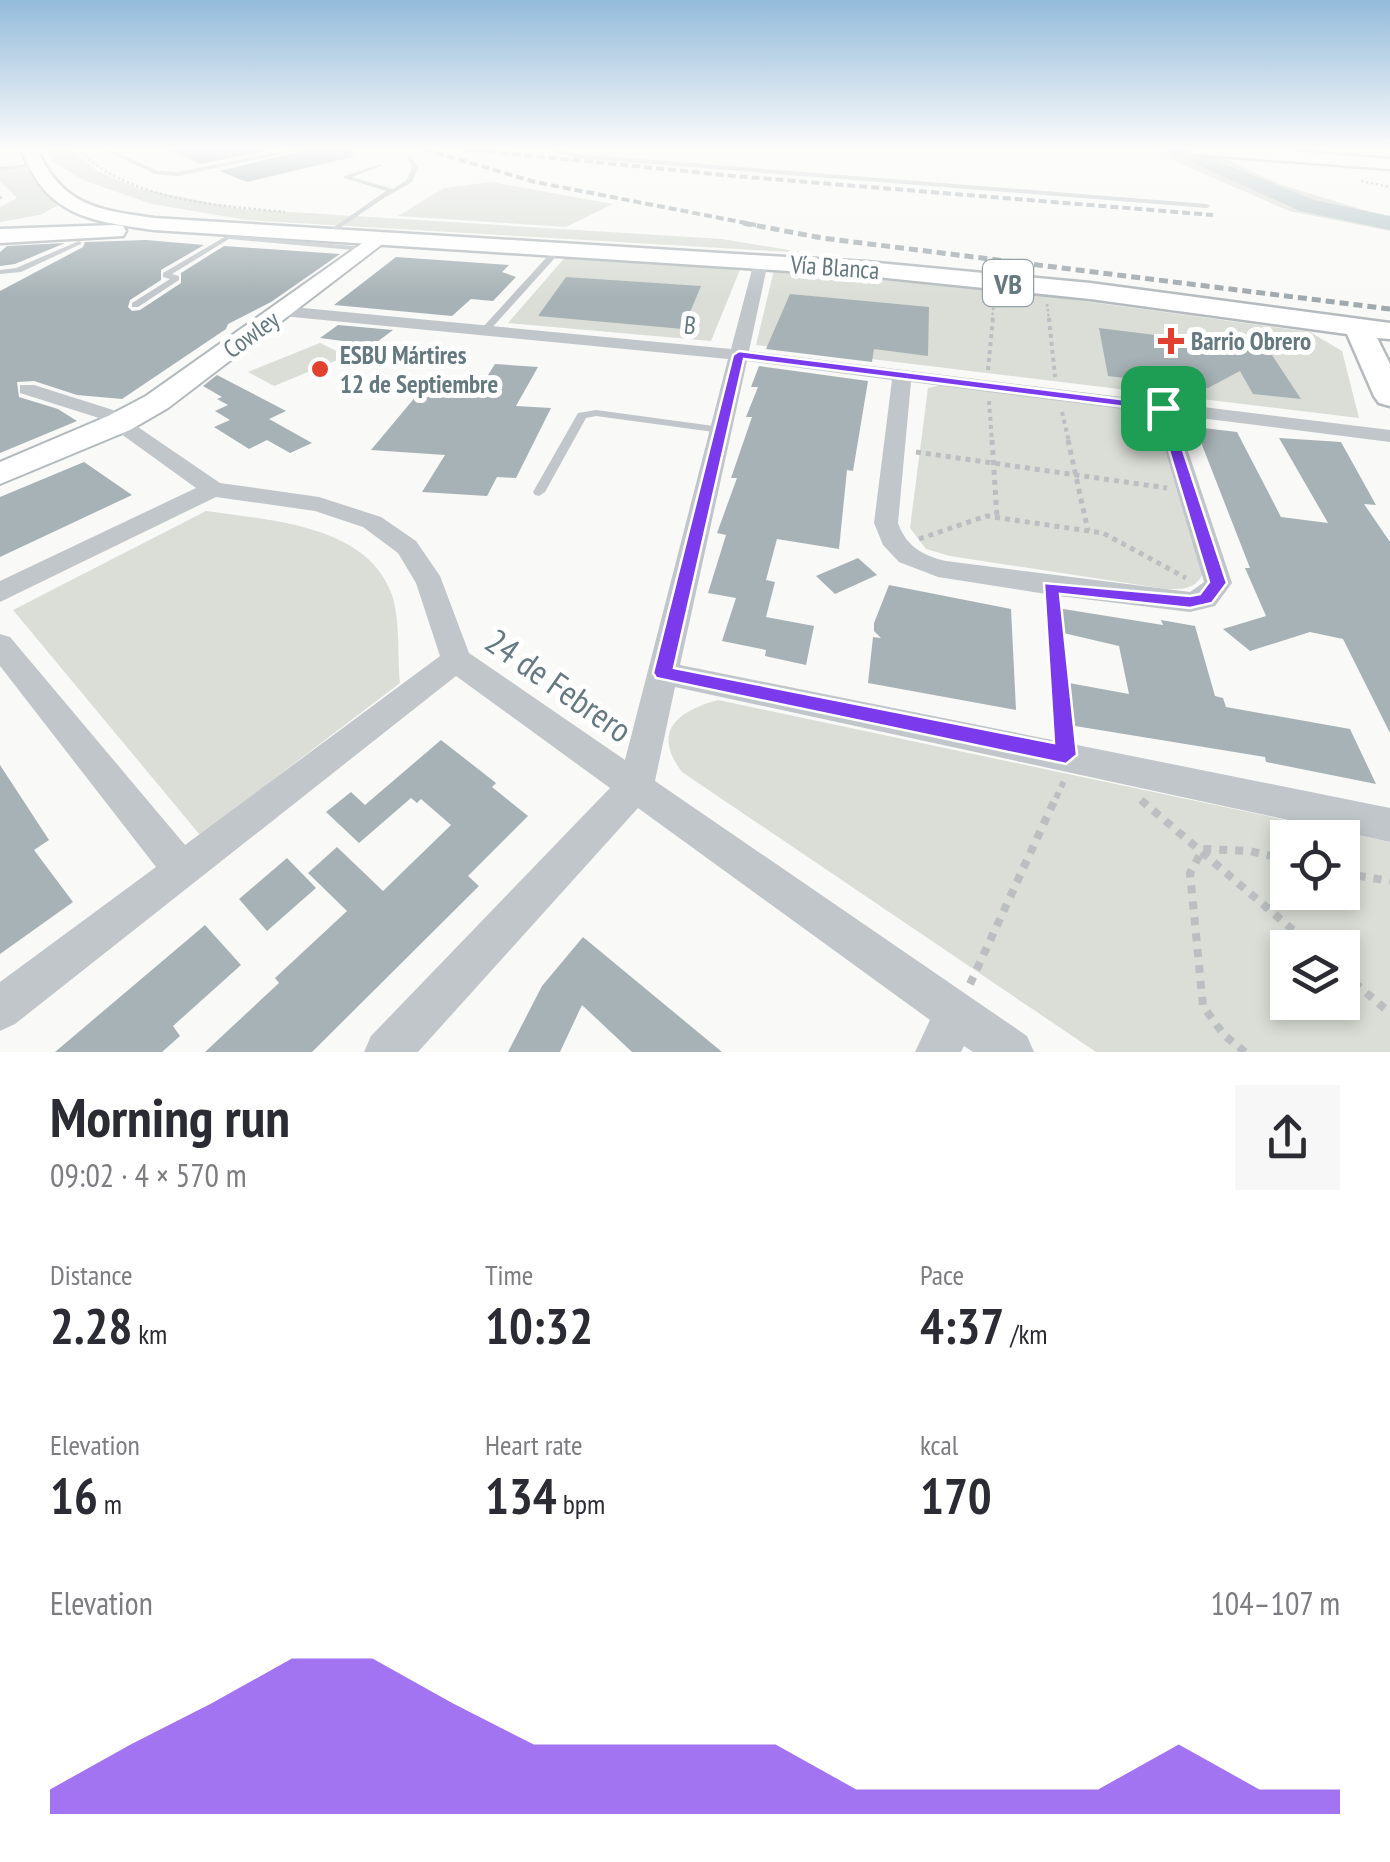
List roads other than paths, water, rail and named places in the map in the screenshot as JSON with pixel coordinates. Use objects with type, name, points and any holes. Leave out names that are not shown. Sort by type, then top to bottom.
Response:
[{"type":"main road","points":[[66,198],[74,208]]},
{"type":"main road","name":"Vía Blanca","points":[[110,198],[144,210],[278,231]]},
{"type":"main road","points":[[0,226],[74,208],[144,210]]},
{"type":"main road","name":"Vía Blanca","points":[[74,208],[209,229],[326,235],[371,244],[559,249],[974,279],[1254,312],[1372,336]]},
{"type":"main road","points":[[0,236],[209,229]]},
{"type":"main road","points":[[1372,336],[1390,396]]},
{"type":"street","name":"Cowley","points":[[0,474],[119,424],[157,402],[371,244]]},
{"type":"street","points":[[387,1052],[636,785],[762,262]]},
{"type":"street","name":"B","points":[[282,311],[739,355],[1390,436]]},
{"type":"street","points":[[902,376],[886,524],[888,536],[913,559],[1050,587],[1190,602],[1214,593],[1218,583],[1163,408]]},
{"type":"street","name":"24 de Febrero","points":[[27,388],[106,414],[213,489],[319,504],[372,522],[406,548],[430,583],[456,660],[636,785],[947,1033],[1011,1052]]},
{"type":"street","points":[[0,592],[213,489]]},
{"type":"street","points":[[0,645],[182,870]]},
{"type":"street","points":[[0,1010],[456,660]]},
{"type":"street","points":[[663,673],[1390,825]]},
{"type":"lane","points":[[326,235],[379,198]]},
{"type":"lane","points":[[1108,198],[1208,206]]},
{"type":"lane","points":[[135,306],[176,278],[166,274],[228,236],[371,244]]},
{"type":"lane","points":[[0,283],[18,270],[79,242]]},
{"type":"lane","points":[[486,329],[559,249]]},
{"type":"lane","points":[[0,272],[18,270]]},
{"type":"lane","points":[[540,492],[582,415],[596,413],[721,430]]},
{"type":"waterway","points":[[1289,198],[1308,206],[1390,223]]},
{"type":"railway","points":[[618,198],[756,225]]},
{"type":"railway","points":[[1005,198],[1213,215]]},
{"type":"railway","points":[[743,223],[822,238],[1390,309]]},
{"type":"place","name":"Barrio Obrero","points":[[1171,341]]},
{"type":"place","name":"ESBU Mártires 12 de Septiembre","points":[[320,369]]}]
